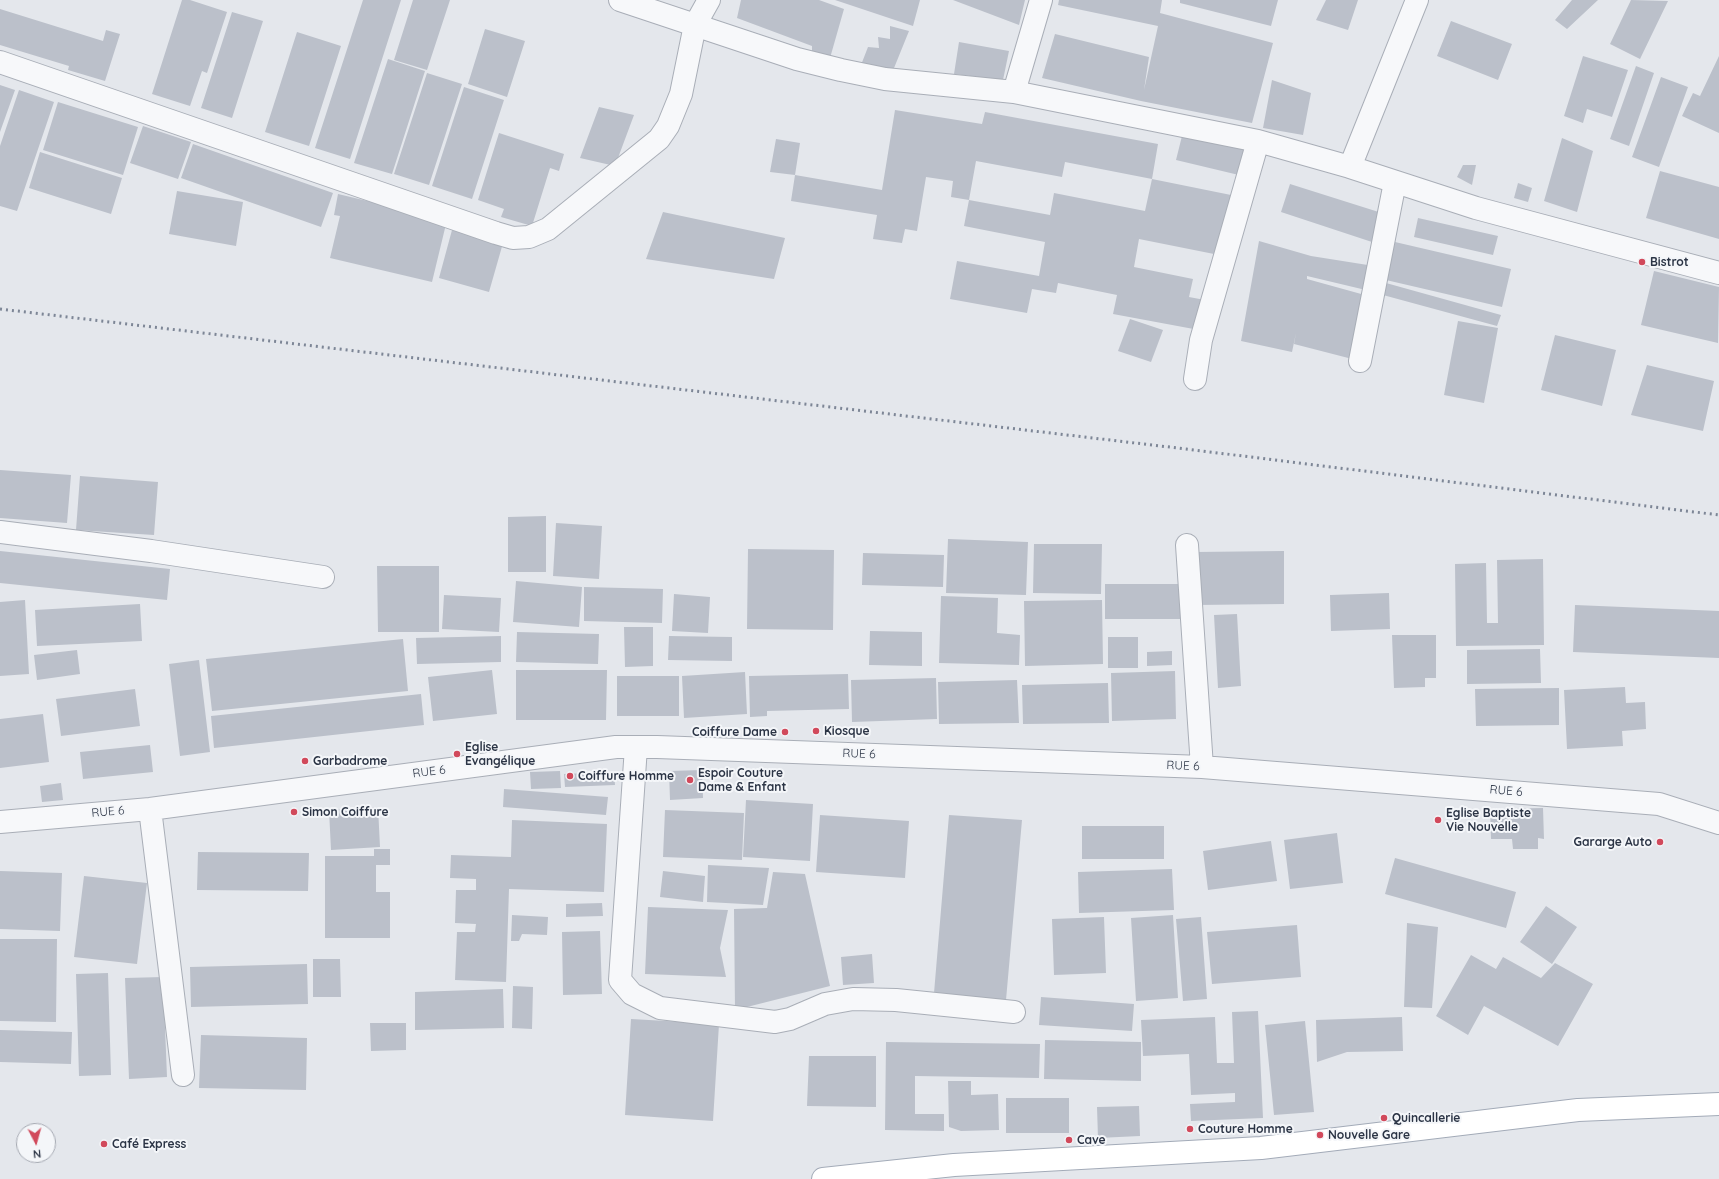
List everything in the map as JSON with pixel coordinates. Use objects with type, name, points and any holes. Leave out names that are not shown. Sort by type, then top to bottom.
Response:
[{"type":"main road","points":[[823,1179],[954,1165],[1261,1148],[1578,1110],[1719,1104]]},
{"type":"street","points":[[620,0],[797,59],[840,70],[885,79],[1014,92],[1258,141],[1350,167],[1476,208],[1719,273]]},
{"type":"street","points":[[0,62],[513,238],[529,237],[548,229],[659,139],[668,126],[681,94],[696,25],[709,0]]},
{"type":"street","points":[[1014,92],[1041,0]]},
{"type":"street","points":[[1350,167],[1417,0]]},
{"type":"street","points":[[1195,380],[1201,340],[1258,141]]},
{"type":"street","points":[[1360,361],[1396,182]]},
{"type":"street","points":[[0,532],[151,551],[323,577]]},
{"type":"street","points":[[1187,545],[1202,767]]},
{"type":"street","name":"RUE 6","points":[[0,822],[150,809],[616,747],[636,747],[1202,767],[1659,804],[1719,823]]},
{"type":"street","points":[[636,747],[620,980],[632,994],[660,1008],[775,1022],[790,1018],[825,1004],[853,999],[896,1000],[1014,1012]]},
{"type":"street","points":[[150,809],[183,1075]]},
{"type":"building","points":[[182,0],[190,0],[227,12],[207,73],[202,71],[190,106],[152,94]]},
{"type":"building","points":[[363,0],[401,0],[350,159],[315,148]]},
{"type":"building","points":[[413,0],[450,0],[427,70],[394,60]]},
{"type":"building","points":[[741,0],[819,0],[844,9],[830,58],[812,55],[812,46],[737,18]]},
{"type":"building","points":[[835,0],[920,0],[913,26]]},
{"type":"building","points":[[953,0],[1025,0],[1019,25]]},
{"type":"building","points":[[1059,0],[1162,0],[1160,13],[1273,43],[1252,123],[1141,101],[1042,78],[1055,34],[1149,57],[1144,90],[1158,26],[1058,5]]},
{"type":"building","points":[[1180,0],[1278,0],[1271,26],[1180,3]]},
{"type":"building","points":[[1326,0],[1358,0],[1348,30],[1316,20]]},
{"type":"building","points":[[1572,0],[1598,0],[1567,29],[1555,20]]},
{"type":"building","points":[[1631,0],[1668,1],[1640,59],[1610,44]]},
{"type":"building","points":[[0,9],[103,41],[106,30],[120,34],[105,81],[68,70],[69,66],[0,45]]},
{"type":"building","points":[[232,12],[263,21],[232,118],[201,108]]},
{"type":"building","points":[[1451,21],[1512,44],[1498,80],[1437,56]]},
{"type":"building","points":[[890,26],[909,31],[892,73],[861,65],[868,47],[879,48],[878,37],[890,39]]},
{"type":"building","points":[[485,29],[525,41],[507,97],[468,84]]},
{"type":"building","points":[[297,32],[341,46],[309,146],[265,132]]},
{"type":"building","points":[[959,42],[1009,51],[1003,80],[954,74]]},
{"type":"building","points":[[1583,56],[1628,70],[1612,117],[1587,109],[1583,123],[1564,116]]},
{"type":"building","points":[[1719,56],[1719,133],[1682,116],[1693,93],[1700,96]]},
{"type":"building","points":[[388,59],[425,71],[392,174],[354,163]]},
{"type":"building","points":[[1636,66],[1654,73],[1629,146],[1610,139]]},
{"type":"building","points":[[427,73],[462,84],[429,185],[394,174]]},
{"type":"building","points":[[1661,77],[1688,87],[1659,167],[1632,157]]},
{"type":"building","points":[[1272,80],[1311,93],[1303,135],[1263,128]]},
{"type":"building","points":[[0,85],[15,90],[0,132]]},
{"type":"building","points":[[464,87],[504,100],[472,199],[432,186]]},
{"type":"building","points":[[19,90],[54,102],[17,211],[0,206],[0,146]]},
{"type":"building","points":[[58,102],[138,127],[123,175],[43,150]]},
{"type":"building","points":[[599,107],[634,115],[615,166],[580,158]]},
{"type":"building","points":[[895,110],[982,124],[985,112],[1158,144],[1152,179],[1065,162],[1062,177],[976,161],[969,200],[951,197],[953,181],[926,177],[917,231],[905,229],[902,243],[873,239],[877,215],[791,201],[795,175],[882,190]]},
{"type":"building","points":[[143,126],[191,142],[178,179],[130,163]]},
{"type":"building","points":[[1183,132],[1250,148],[1243,176],[1176,160]]},
{"type":"building","points":[[499,133],[564,154],[559,171],[550,168],[532,226],[501,217],[504,209],[478,200]]},
{"type":"building","points":[[1562,138],[1593,151],[1577,212],[1544,201]]},
{"type":"building","points":[[776,139],[800,143],[795,175],[770,172]]},
{"type":"building","points":[[193,144],[333,193],[321,227],[181,178]]},
{"type":"building","points":[[40,152],[122,178],[111,214],[29,188]]},
{"type":"building","points":[[1463,165],[1476,165],[1472,185],[1457,177]]},
{"type":"building","points":[[1660,171],[1719,187],[1719,239],[1646,218]]},
{"type":"building","points":[[1152,179],[1231,195],[1219,255],[1139,239],[1134,267],[1193,279],[1189,297],[1205,300],[1199,330],[1113,314],[1117,295],[1058,283],[1056,293],[1032,289],[1027,313],[950,299],[957,261],[1039,276],[1045,242],[964,226],[969,200],[1050,215],[1054,193],[1145,211]]},
{"type":"building","points":[[1518,183],[1532,188],[1528,202],[1514,198]]},
{"type":"building","points":[[1290,184],[1385,214],[1375,243],[1281,212]]},
{"type":"building","points":[[177,191],[243,202],[236,246],[169,234]]},
{"type":"building","points":[[338,194],[447,220],[432,282],[330,258],[340,216],[334,215]]},
{"type":"building","points":[[663,212],[785,238],[774,279],[646,259]]},
{"type":"building","points":[[1418,218],[1498,236],[1493,255],[1414,237]]},
{"type":"building","points":[[452,230],[503,243],[489,292],[439,278]]},
{"type":"building","points":[[1259,241],[1311,256],[1374,266],[1370,291],[1307,276],[1307,279],[1372,297],[1360,361],[1294,344],[1296,333],[1292,352],[1241,341]]},
{"type":"building","points":[[1395,242],[1511,269],[1502,307],[1386,280]]},
{"type":"building","points":[[1654,271],[1719,287],[1718,343],[1641,325]]},
{"type":"building","points":[[1386,283],[1501,315],[1497,326],[1383,295]]},
{"type":"building","points":[[1130,319],[1163,330],[1151,362],[1118,351]]},
{"type":"building","points":[[1458,321],[1498,328],[1484,403],[1444,395]]},
{"type":"building","points":[[1555,335],[1616,350],[1602,406],[1541,390]]},
{"type":"building","points":[[1647,365],[1714,381],[1703,431],[1631,415]]},
{"type":"building","points":[[0,470],[71,475],[67,523],[0,518]]},
{"type":"building","points":[[80,476],[158,482],[154,535],[76,530]]},
{"type":"building","points":[[546,516],[546,572],[508,572],[508,517]]},
{"type":"building","points":[[556,523],[602,526],[599,579],[553,576]]},
{"type":"building","points":[[948,539],[1028,542],[1026,595],[946,593]]},
{"type":"building","points":[[1034,544],[1102,544],[1101,594],[1033,593]]},
{"type":"building","points":[[748,549],[834,550],[833,630],[747,629]]},
{"type":"building","points":[[0,551],[170,569],[167,600],[0,583]]},
{"type":"building","points":[[1284,551],[1284,604],[1196,605],[1196,552]]},
{"type":"building","points":[[863,553],[944,555],[943,587],[862,585]]},
{"type":"building","points":[[1543,559],[1544,645],[1456,646],[1455,564],[1486,563],[1487,623],[1498,623],[1497,560]]},
{"type":"building","points":[[377,566],[439,566],[439,632],[378,632]]},
{"type":"building","points":[[516,581],[582,587],[579,627],[513,622]]},
{"type":"building","points":[[1105,584],[1180,584],[1180,619],[1105,619]]},
{"type":"building","points":[[584,587],[663,589],[662,623],[584,621]]},
{"type":"building","points":[[1389,593],[1390,629],[1331,631],[1330,595]]},
{"type":"building","points":[[674,594],[710,597],[708,633],[672,631]]},
{"type":"building","points":[[444,595],[501,598],[499,632],[442,629]]},
{"type":"building","points":[[941,596],[998,598],[997,633],[1020,635],[1019,665],[939,663]]},
{"type":"building","points":[[25,600],[29,674],[0,676],[0,602]]},
{"type":"building","points":[[1102,600],[1103,664],[1025,666],[1024,601]]},
{"type":"building","points":[[140,604],[142,641],[37,646],[35,610]]},
{"type":"building","points":[[1575,605],[1719,611],[1719,658],[1573,652]]},
{"type":"building","points":[[1237,614],[1241,686],[1218,688],[1214,615]]},
{"type":"building","points":[[624,627],[653,627],[653,666],[625,667]]},
{"type":"building","points":[[870,631],[922,632],[922,666],[869,665]]},
{"type":"building","points":[[517,632],[599,634],[598,664],[516,662]]},
{"type":"building","points":[[1392,635],[1436,635],[1436,678],[1425,678],[1425,687],[1394,688]]},
{"type":"building","points":[[501,636],[501,662],[417,664],[416,638]]},
{"type":"building","points":[[669,636],[732,637],[732,661],[668,660]]},
{"type":"building","points":[[1108,637],[1138,637],[1138,668],[1108,668]]},
{"type":"building","points":[[403,639],[408,691],[212,711],[206,659]]},
{"type":"building","points":[[1540,649],[1541,683],[1467,684],[1467,650]]},
{"type":"building","points":[[77,650],[80,674],[37,680],[34,655]]},
{"type":"building","points":[[1172,651],[1172,665],[1147,666],[1147,652]]},
{"type":"building","points":[[199,660],[210,752],[180,756],[169,664]]},
{"type":"building","points":[[492,670],[497,714],[433,721],[428,677]]},
{"type":"building","points":[[516,670],[607,670],[606,720],[516,720]]},
{"type":"building","points":[[1175,671],[1176,719],[1112,721],[1111,673]]},
{"type":"building","points":[[745,672],[747,714],[684,718],[682,676]]},
{"type":"building","points":[[848,674],[849,709],[767,711],[767,716],[750,717],[749,676]]},
{"type":"building","points":[[617,676],[679,676],[679,716],[617,716]]},
{"type":"building","points":[[936,678],[937,719],[852,722],[851,680]]},
{"type":"building","points":[[1017,680],[1019,723],[939,724],[938,682]]},
{"type":"building","points":[[1108,683],[1109,723],[1023,724],[1022,685]]},
{"type":"building","points":[[1625,687],[1626,703],[1645,702],[1646,729],[1622,731],[1623,746],[1567,749],[1564,690]]},
{"type":"building","points":[[1559,688],[1559,725],[1476,726],[1475,689]]},
{"type":"building","points":[[135,689],[140,726],[61,736],[56,699]]},
{"type":"building","points":[[421,694],[424,725],[214,748],[211,716]]},
{"type":"building","points":[[43,714],[49,762],[0,768],[0,719]]},
{"type":"building","points":[[150,745],[153,772],[83,779],[80,752]]},
{"type":"building","points":[[702,770],[703,798],[670,800],[669,771]]},
{"type":"building","points":[[560,771],[561,788],[531,789],[530,772]]},
{"type":"building","points":[[614,772],[615,785],[565,787],[564,774]]},
{"type":"building","points":[[61,783],[63,800],[42,802],[40,786]]},
{"type":"building","points":[[504,789],[608,797],[606,815],[503,807]]},
{"type":"building","points":[[746,800],[813,804],[810,861],[743,857]]},
{"type":"building","points":[[378,807],[380,847],[331,850],[329,810]]},
{"type":"building","points":[[1543,808],[1544,839],[1538,838],[1538,849],[1513,849],[1512,839],[1491,839],[1490,809]]},
{"type":"building","points":[[665,810],[744,813],[742,860],[663,857]]},
{"type":"building","points":[[820,815],[909,821],[905,878],[816,872]]},
{"type":"building","points":[[949,815],[1022,820],[1006,1000],[934,993]]},
{"type":"building","points":[[512,820],[607,824],[604,892],[509,889],[506,982],[455,980],[457,932],[475,932],[476,924],[455,923],[456,890],[476,890],[476,879],[450,878],[451,855],[511,857]]},
{"type":"building","points":[[1082,826],[1164,826],[1164,859],[1082,859]]},
{"type":"building","points":[[1337,833],[1343,883],[1290,889],[1284,840]]},
{"type":"building","points":[[1271,841],[1277,881],[1208,890],[1203,851]]},
{"type":"building","points":[[374,849],[390,849],[390,865],[376,865],[376,892],[390,892],[390,938],[325,938],[325,856],[374,856]]},
{"type":"building","points":[[198,852],[309,853],[308,891],[197,890]]},
{"type":"building","points":[[1395,858],[1516,892],[1506,928],[1385,894]]},
{"type":"building","points":[[708,865],[769,868],[763,905],[707,902]]},
{"type":"building","points":[[1172,869],[1174,910],[1079,913],[1078,872]]},
{"type":"building","points":[[0,871],[62,873],[60,931],[0,929]]},
{"type":"building","points":[[663,871],[705,876],[703,902],[660,897]]},
{"type":"building","points":[[773,872],[805,874],[830,986],[735,1010],[734,909],[767,908]]},
{"type":"building","points":[[84,876],[147,883],[137,964],[74,957]]},
{"type":"building","points":[[602,903],[603,916],[566,917],[566,904]]},
{"type":"building","points":[[1546,906],[1577,927],[1552,964],[1520,942]]},
{"type":"building","points":[[648,907],[728,910],[720,948],[726,977],[645,974]]},
{"type":"building","points":[[512,915],[548,917],[547,935],[522,934],[519,941],[511,941]]},
{"type":"building","points":[[1173,915],[1178,998],[1136,1001],[1131,918]]},
{"type":"building","points":[[1104,917],[1106,973],[1054,975],[1052,919]]},
{"type":"building","points":[[1201,917],[1207,999],[1183,1001],[1176,919]]},
{"type":"building","points":[[1407,923],[1438,927],[1432,1008],[1404,1007]]},
{"type":"building","points":[[1297,925],[1301,977],[1212,984],[1207,932]]},
{"type":"building","points":[[600,931],[602,994],[563,995],[562,932]]},
{"type":"building","points":[[0,939],[57,939],[56,1022],[0,1021]]},
{"type":"building","points":[[872,954],[874,983],[843,985],[841,957]]},
{"type":"building","points":[[1471,955],[1496,969],[1503,957],[1541,978],[1555,963],[1593,984],[1558,1046],[1484,1006],[1468,1035],[1436,1016]]},
{"type":"building","points":[[313,959],[340,959],[341,997],[313,997]]},
{"type":"building","points":[[307,964],[308,1004],[191,1007],[190,967]]},
{"type":"building","points":[[108,973],[111,1075],[79,1076],[76,974]]},
{"type":"building","points":[[163,977],[167,1077],[129,1079],[125,978]]},
{"type":"building","points":[[513,986],[533,987],[532,1029],[512,1028]]},
{"type":"building","points":[[503,989],[504,1028],[415,1030],[415,992]]},
{"type":"building","points":[[1041,997],[1134,1004],[1132,1031],[1039,1025]]},
{"type":"building","points":[[1258,1011],[1263,1118],[1191,1121],[1190,1104],[1235,1102],[1235,1093],[1191,1095],[1189,1054],[1143,1056],[1141,1020],[1215,1017],[1217,1063],[1234,1063],[1232,1012]]},
{"type":"building","points":[[1402,1017],[1403,1051],[1347,1052],[1317,1062],[1316,1020]]},
{"type":"building","points":[[631,1019],[719,1024],[713,1121],[625,1115]]},
{"type":"building","points":[[1305,1021],[1314,1112],[1274,1115],[1265,1025]]},
{"type":"building","points":[[370,1023],[406,1023],[406,1050],[371,1051]]},
{"type":"building","points":[[0,1030],[72,1032],[71,1064],[0,1062]]},
{"type":"building","points":[[201,1035],[307,1038],[306,1090],[199,1088]]},
{"type":"building","points":[[1045,1040],[1141,1042],[1141,1081],[1044,1079]]},
{"type":"building","points":[[886,1042],[1040,1044],[1039,1078],[915,1076],[915,1114],[944,1114],[944,1131],[885,1130]]},
{"type":"building","points":[[809,1056],[876,1056],[876,1107],[807,1106]]},
{"type":"building","points":[[948,1081],[971,1081],[971,1095],[998,1094],[999,1130],[961,1131],[949,1127]]},
{"type":"building","points":[[1006,1098],[1069,1098],[1069,1133],[1006,1133]]},
{"type":"building","points":[[1139,1106],[1140,1136],[1098,1138],[1097,1107]]},
{"type":"railway","points":[[0,309],[1186,449],[1719,515]]},
{"type":"place","name":"Bistrot","points":[[1642,262]]},
{"type":"place","name":"Kiosque","points":[[816,731]]},
{"type":"place","name":"Coiffure Dame","points":[[785,732]]},
{"type":"place","name":"Eglise Evangélique","points":[[457,754]]},
{"type":"place","name":"Garbadrome","points":[[305,761]]},
{"type":"place","name":"Coiffure Homme","points":[[570,776]]},
{"type":"place","name":"Espoir Couture Dame & Enfant","points":[[690,780]]},
{"type":"place","name":"Simon Coiffure","points":[[294,812]]},
{"type":"place","name":"Eglise Baptiste Vie Nouvelle","points":[[1438,820]]},
{"type":"place","name":"Gararge Auto","points":[[1660,842]]},
{"type":"place","name":"Quincallerie","points":[[1384,1118]]},
{"type":"place","name":"Couture Homme","points":[[1190,1129]]},
{"type":"place","name":"Nouvelle Gare","points":[[1320,1135]]},
{"type":"place","name":"Cave","points":[[1069,1140]]},
{"type":"place","name":"Café Express","points":[[104,1144]]}]
